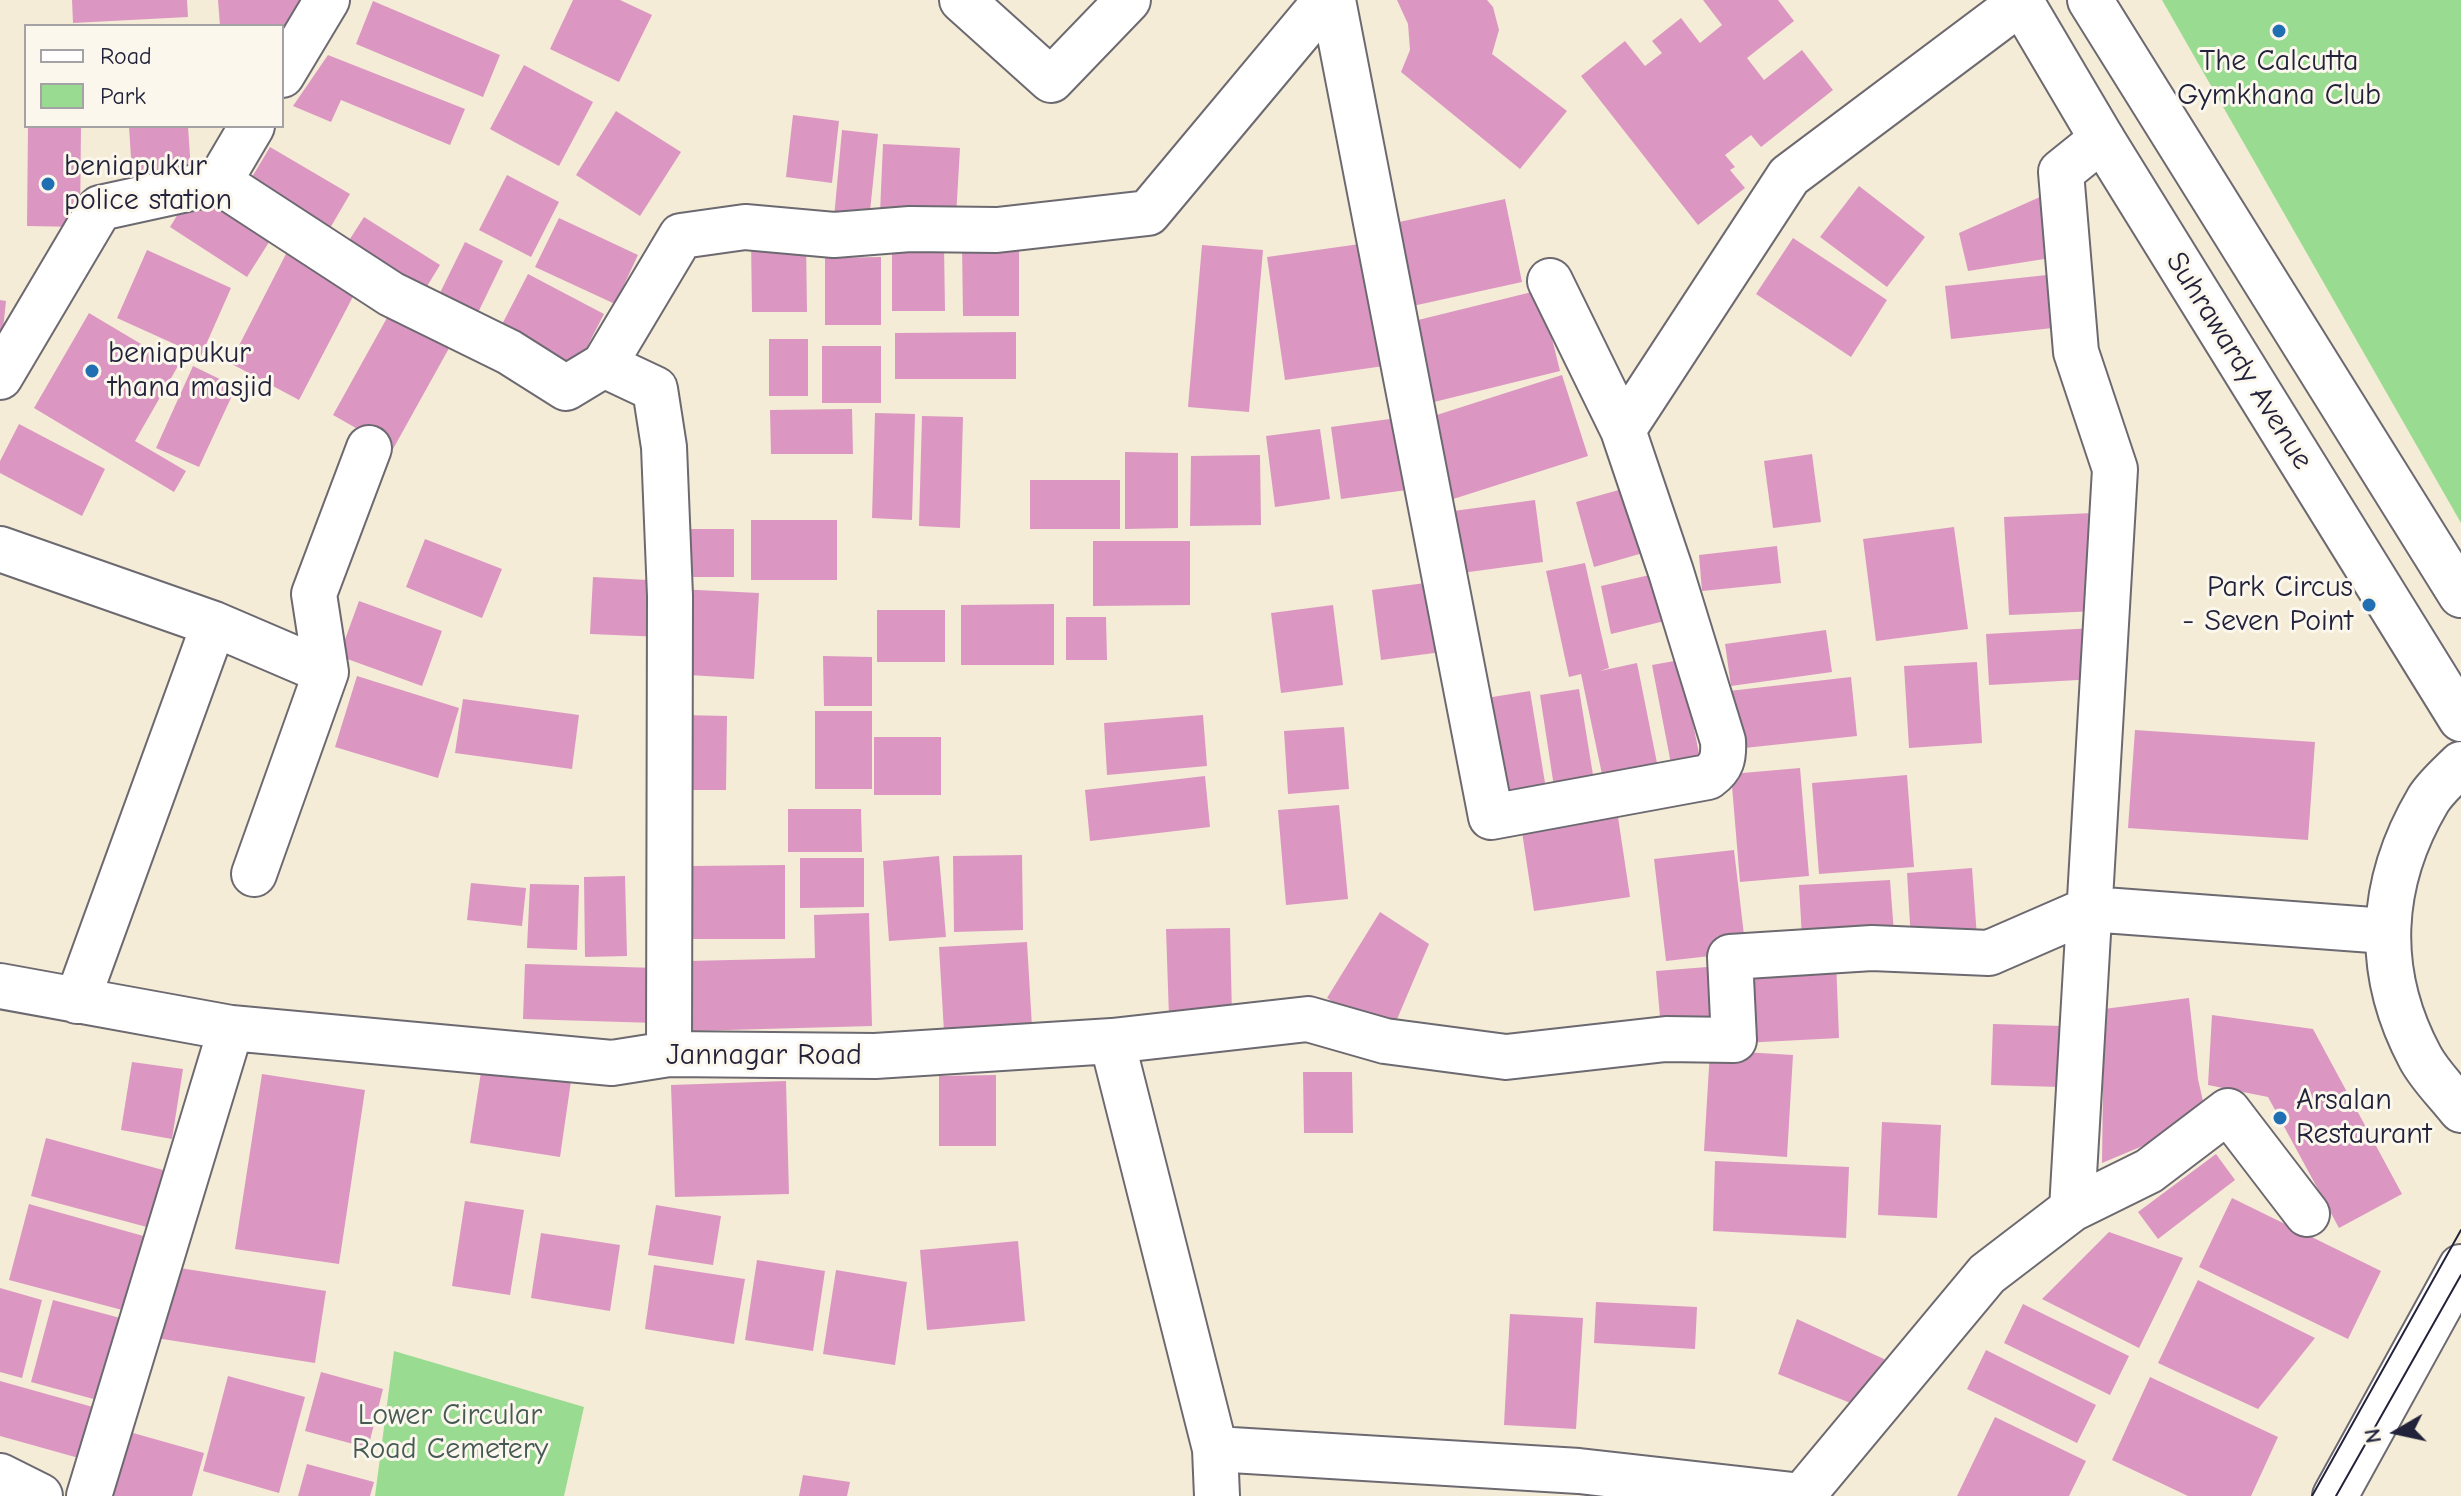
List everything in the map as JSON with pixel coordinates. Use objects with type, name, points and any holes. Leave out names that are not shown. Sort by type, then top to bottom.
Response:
[{"type":"street","points":[[284,72],[327,0]]},
{"type":"street","points":[[962,0],[1051,80],[1128,0]]},
{"type":"street","points":[[0,377],[100,208],[219,182],[391,294],[509,352],[566,388],[604,365],[681,236],[745,227],[834,235],[910,229],[997,230],[1148,213],[1326,0]]},
{"type":"street","points":[[1333,0],[1491,817],[1708,777],[1719,769],[1724,756],[1723,741],[1680,600],[1623,430],[1550,281]]},
{"type":"street","points":[[2090,0],[2461,595]]},
{"type":"street","points":[[1623,430],[1789,176],[2021,1]]},
{"type":"street","name":"Suhrawardy Avenue","points":[[2021,1],[2102,139],[2461,719]]},
{"type":"street","points":[[219,182],[251,128]]},
{"type":"street","points":[[2072,1209],[2115,469],[2076,352],[2061,172],[2102,139]]},
{"type":"street","points":[[604,365],[655,389],[664,447],[670,596],[669,1054]]},
{"type":"street","points":[[254,874],[326,672],[314,594],[369,448]]},
{"type":"street","points":[[0,549],[214,624],[326,672]]},
{"type":"street","points":[[77,1001],[214,624]]},
{"type":"street","points":[[2461,764],[2429,798],[2398,861],[2386,931],[2394,997],[2421,1059],[2461,1110]]},
{"type":"street","points":[[2090,909],[2386,931]]},
{"type":"street","name":"Jannagar Road","points":[[0,986],[231,1028],[612,1063],[669,1054],[875,1056],[1112,1041],[1308,1019],[1385,1041],[1506,1057],[1666,1039],[1734,1040],[1730,957],[1872,948],[1989,953],[2090,909]]},
{"type":"street","points":[[89,1496],[231,1028]]},
{"type":"street","points":[[1112,1041],[1215,1449],[1217,1496]]},
{"type":"street","points":[[1215,1449],[1579,1471],[1802,1496],[1987,1274],[2072,1209],[2149,1171],[2228,1111],[2307,1214]]},
{"type":"street","points":[[2335,1496],[2460,1280]]},
{"type":"street","points":[[0,1476],[40,1496]]},
{"type":"green space","points":[[2162,0],[2461,0],[2461,523]]},
{"type":"green space","name":"Lower Circular Road Cemetery","points":[[394,1351],[584,1407],[564,1496],[375,1496]]},
{"type":"building","points":[[72,0],[187,0],[188,17],[73,23]]},
{"type":"building","points":[[218,0],[310,0],[284,38],[284,24],[220,24]]},
{"type":"building","points":[[573,0],[620,0],[652,15],[619,82],[550,49]]},
{"type":"building","points":[[1397,0],[1487,0],[1493,7],[1499,30],[1492,54],[1567,111],[1520,169],[1401,72],[1410,50],[1408,24]]},
{"type":"building","points":[[1703,0],[1778,0],[1794,21],[1747,58],[1764,80],[1802,50],[1833,90],[1761,147],[1751,135],[1725,155],[1735,167],[1730,170],[1745,188],[1698,225],[1581,76],[1625,41],[1645,66],[1662,53],[1652,41],[1681,18],[1700,43],[1722,25]]},
{"type":"building","points":[[373,1],[500,55],[483,97],[356,44]]},
{"type":"building","points":[[328,55],[465,109],[450,145],[341,100],[331,122],[293,106]]},
{"type":"building","points":[[524,65],[593,102],[559,166],[490,129]]},
{"type":"building","points":[[616,111],[681,152],[640,216],[576,175]]},
{"type":"building","points":[[793,115],[839,121],[832,183],[786,177]]},
{"type":"building","points":[[28,128],[81,128],[80,227],[27,226]]},
{"type":"building","points":[[129,128],[188,128],[192,186],[133,190]]},
{"type":"building","points":[[842,130],[878,134],[869,221],[834,218]]},
{"type":"building","points":[[883,144],[960,148],[956,217],[880,213]]},
{"type":"building","points":[[270,147],[350,194],[326,235],[246,187]]},
{"type":"building","points":[[507,175],[559,202],[531,257],[479,230]]},
{"type":"building","points":[[1859,186],[1925,237],[1887,287],[1820,237]]},
{"type":"building","points":[[193,189],[271,239],[247,277],[170,227]]},
{"type":"building","points":[[2040,197],[2060,227],[2057,257],[1968,271],[1959,233]]},
{"type":"building","points":[[1505,199],[1522,282],[1408,307],[1390,224]]},
{"type":"building","points":[[364,217],[440,265],[418,301],[341,253]]},
{"type":"building","points":[[559,218],[638,255],[615,304],[535,267]]},
{"type":"building","points":[[1793,238],[1887,300],[1851,357],[1756,294]]},
{"type":"building","points":[[751,239],[806,239],[807,312],[752,312]]},
{"type":"building","points":[[465,242],[503,261],[473,323],[435,303]]},
{"type":"building","points":[[1019,242],[1019,316],[963,316],[962,243]]},
{"type":"building","points":[[1367,243],[1384,366],[1285,380],[1267,257]]},
{"type":"building","points":[[892,245],[944,245],[945,311],[892,311]]},
{"type":"building","points":[[1202,245],[1263,250],[1249,412],[1188,407]]},
{"type":"building","points":[[147,250],[231,288],[201,356],[117,318]]},
{"type":"building","points":[[288,250],[358,287],[299,400],[230,363]]},
{"type":"building","points":[[881,257],[881,325],[825,325],[825,258]]},
{"type":"building","points":[[528,274],[604,314],[572,376],[496,336]]},
{"type":"building","points":[[2056,274],[2062,327],[1951,339],[1945,286]]},
{"type":"building","points":[[1540,290],[1560,371],[1434,402],[1414,321]]},
{"type":"building","points":[[0,300],[6,301],[2,339],[0,339]]},
{"type":"building","points":[[393,307],[453,341],[393,449],[333,415]]},
{"type":"building","points":[[89,313],[178,366],[135,441],[186,471],[174,492],[34,408]]},
{"type":"building","points":[[1016,332],[1016,379],[895,379],[895,333]]},
{"type":"building","points":[[769,339],[808,339],[808,396],[769,396]]},
{"type":"building","points":[[822,346],[881,346],[881,403],[822,403]]},
{"type":"building","points":[[193,366],[236,387],[199,467],[156,448]]},
{"type":"building","points":[[1562,375],[1588,456],[1447,501],[1421,420]]},
{"type":"building","points":[[852,409],[853,454],[771,454],[770,410]]},
{"type":"building","points":[[875,413],[915,414],[912,520],[872,518]]},
{"type":"building","points":[[922,416],[963,417],[960,528],[919,526]]},
{"type":"building","points":[[1397,418],[1407,490],[1341,499],[1331,427]]},
{"type":"building","points":[[19,424],[105,469],[82,516],[0,473],[0,461]]},
{"type":"building","points":[[1320,429],[1330,499],[1275,507],[1266,436]]},
{"type":"building","points":[[1125,452],[1178,453],[1178,528],[1125,529]]},
{"type":"building","points":[[1812,454],[1821,522],[1773,528],[1764,461]]},
{"type":"building","points":[[1260,455],[1261,525],[1190,526],[1191,456]]},
{"type":"building","points":[[1030,480],[1120,480],[1120,529],[1030,529]]},
{"type":"building","points":[[1633,486],[1650,551],[1594,567],[1576,502]]},
{"type":"building","points":[[1535,500],[1543,562],[1454,574],[1446,512]]},
{"type":"building","points":[[2093,513],[2097,611],[2009,615],[2004,517]]},
{"type":"building","points":[[751,520],[837,520],[837,580],[751,580]]},
{"type":"building","points":[[1954,527],[1968,629],[1876,641],[1863,539]]},
{"type":"building","points":[[671,529],[734,529],[734,577],[672,577]]},
{"type":"building","points":[[425,539],[502,569],[482,618],[406,587]]},
{"type":"building","points":[[1093,541],[1190,541],[1190,605],[1093,606]]},
{"type":"building","points":[[1777,546],[1781,583],[1702,591],[1699,555]]},
{"type":"building","points":[[1585,563],[1609,668],[1600,671],[1637,663],[1658,768],[1603,779],[1581,674],[1569,677],[1546,571]]},
{"type":"building","points":[[1663,572],[1673,619],[1611,634],[1601,586]]},
{"type":"building","points":[[593,577],[666,581],[663,637],[590,634]]},
{"type":"building","points":[[1433,582],[1442,652],[1381,660],[1372,590]]},
{"type":"building","points":[[677,589],[759,593],[754,679],[673,674]]},
{"type":"building","points":[[359,601],[442,631],[422,686],[339,656]]},
{"type":"building","points":[[1054,604],[1054,665],[961,665],[961,605]]},
{"type":"building","points":[[1333,605],[1343,685],[1281,693],[1271,613]]},
{"type":"building","points":[[877,610],[945,610],[945,662],[877,662]]},
{"type":"building","points":[[1066,617],[1106,617],[1107,660],[1066,660]]},
{"type":"building","points":[[2094,628],[2096,679],[1989,685],[1986,634]]},
{"type":"building","points":[[1826,630],[1832,672],[1731,686],[1725,644]]},
{"type":"building","points":[[823,656],[872,657],[872,706],[824,706]]},
{"type":"building","points":[[1680,660],[1701,763],[1672,769],[1652,665]]},
{"type":"building","points":[[1977,662],[1982,743],[1909,748],[1904,666]]},
{"type":"building","points":[[357,676],[459,708],[438,778],[335,747]]},
{"type":"building","points":[[1851,677],[1857,736],[1735,749],[1729,691]]},
{"type":"building","points":[[1579,689],[1594,781],[1554,787],[1540,695]]},
{"type":"building","points":[[1530,691],[1547,795],[1503,802],[1486,698]]},
{"type":"building","points":[[463,699],[579,715],[572,769],[455,753]]},
{"type":"building","points":[[815,711],[872,711],[872,789],[815,789]]},
{"type":"building","points":[[682,715],[727,716],[726,790],[680,790]]},
{"type":"building","points":[[1203,715],[1207,766],[1107,775],[1104,723]]},
{"type":"building","points":[[1344,727],[1349,789],[1288,794],[1284,731]]},
{"type":"building","points":[[2135,730],[2315,742],[2308,840],[2128,828]]},
{"type":"building","points":[[874,737],[941,737],[941,795],[874,795]]},
{"type":"building","points":[[1800,768],[1809,876],[1740,882],[1731,774]]},
{"type":"building","points":[[1907,775],[1914,867],[1819,874],[1812,783]]},
{"type":"building","points":[[1205,776],[1210,827],[1090,841],[1085,790]]},
{"type":"building","points":[[1339,805],[1348,899],[1286,905],[1278,810]]},
{"type":"building","points":[[788,809],[861,809],[862,852],[788,852]]},
{"type":"building","points":[[1618,817],[1630,897],[1534,911],[1522,832]]},
{"type":"building","points":[[1734,850],[1746,952],[1666,961],[1654,859]]},
{"type":"building","points":[[1022,855],[1023,930],[954,932],[953,856]]},
{"type":"building","points":[[939,856],[946,937],[889,941],[883,861]]},
{"type":"building","points":[[800,858],[864,858],[864,907],[800,908]]},
{"type":"building","points":[[785,865],[785,939],[693,939],[692,866]]},
{"type":"building","points":[[1972,868],[1977,937],[1911,941],[1907,873]]},
{"type":"building","points":[[625,876],[627,956],[585,957],[584,877]]},
{"type":"building","points":[[1890,880],[1894,933],[1802,938],[1799,885]]},
{"type":"building","points":[[471,883],[526,888],[522,926],[467,920]]},
{"type":"building","points":[[530,884],[579,885],[577,950],[527,948]]},
{"type":"building","points":[[1380,912],[1429,944],[1389,1038],[1327,998]]},
{"type":"building","points":[[869,913],[872,1026],[691,1031],[689,961],[815,958],[814,915]]},
{"type":"building","points":[[1230,928],[1232,1016],[1169,1017],[1166,929]]},
{"type":"building","points":[[1027,942],[1032,1027],[944,1032],[939,947]]},
{"type":"building","points":[[1836,960],[1839,1038],[1743,1043],[1739,965]]},
{"type":"building","points":[[525,964],[657,968],[656,1023],[523,1019]]},
{"type":"building","points":[[1720,966],[1725,1023],[1661,1029],[1656,971]]},
{"type":"building","points":[[2189,998],[2198,1079],[2207,1119],[2102,1163],[2104,1009]]},
{"type":"building","points":[[2212,1015],[2313,1029],[2402,1194],[2339,1228],[2268,1097],[2208,1085]]},
{"type":"building","points":[[1993,1024],[2063,1026],[2061,1087],[1991,1085]]},
{"type":"building","points":[[1710,1050],[1793,1055],[1787,1157],[1704,1151]]},
{"type":"building","points":[[483,1059],[572,1074],[560,1157],[470,1143]]},
{"type":"building","points":[[132,1062],[183,1069],[172,1139],[121,1130]]},
{"type":"building","points":[[1303,1072],[1352,1072],[1353,1133],[1304,1133]]},
{"type":"building","points":[[262,1074],[365,1090],[339,1264],[235,1249]]},
{"type":"building","points":[[996,1075],[996,1146],[939,1146],[939,1076]]},
{"type":"building","points":[[786,1081],[789,1194],[675,1197],[671,1085]]},
{"type":"building","points":[[1882,1122],[1941,1125],[1937,1218],[1878,1215]]},
{"type":"building","points":[[46,1138],[174,1173],[158,1230],[31,1196]]},
{"type":"building","points":[[2216,1154],[2235,1180],[2158,1239],[2138,1212]]},
{"type":"building","points":[[1715,1161],[1849,1167],[1846,1238],[1713,1231]]},
{"type":"building","points":[[2232,1198],[2381,1271],[2348,1339],[2199,1267]]},
{"type":"building","points":[[465,1201],[524,1210],[510,1295],[452,1286]]},
{"type":"building","points":[[29,1204],[147,1237],[126,1311],[9,1280]]},
{"type":"building","points":[[656,1205],[721,1216],[713,1265],[648,1255]]},
{"type":"building","points":[[2109,1232],[2183,1258],[2139,1348],[2042,1299]]},
{"type":"building","points":[[541,1233],[620,1245],[610,1311],[531,1298]]},
{"type":"building","points":[[1018,1241],[1025,1321],[927,1330],[920,1250]]},
{"type":"building","points":[[757,1260],[825,1271],[813,1351],[745,1340]]},
{"type":"building","points":[[654,1265],[745,1279],[734,1344],[645,1329]]},
{"type":"building","points":[[167,1266],[326,1291],[315,1363],[156,1338]]},
{"type":"building","points":[[836,1270],[907,1282],[895,1365],[823,1354]]},
{"type":"building","points":[[2198,1280],[2315,1338],[2258,1409],[2158,1363]]},
{"type":"building","points":[[0,1288],[42,1300],[22,1378],[0,1372]]},
{"type":"building","points":[[53,1300],[124,1319],[101,1401],[31,1382]]},
{"type":"building","points":[[1596,1302],[1697,1307],[1695,1349],[1594,1343]]},
{"type":"building","points":[[2023,1304],[2129,1356],[2110,1395],[2004,1343]]},
{"type":"building","points":[[1510,1314],[1583,1318],[1576,1429],[1504,1425]]},
{"type":"building","points":[[1797,1319],[1897,1365],[1863,1408],[1778,1374]]},
{"type":"building","points":[[1986,1350],[2096,1405],[2077,1443],[1967,1389]]},
{"type":"building","points":[[321,1372],[383,1389],[368,1448],[305,1431]]},
{"type":"building","points":[[228,1376],[305,1397],[279,1493],[203,1471]]},
{"type":"building","points":[[2150,1377],[2278,1437],[2251,1496],[2188,1496],[2112,1460]]},
{"type":"building","points":[[0,1381],[100,1409],[86,1460],[0,1436]]},
{"type":"building","points":[[1995,1417],[2086,1461],[2069,1496],[1957,1496]]},
{"type":"building","points":[[126,1431],[204,1453],[192,1496],[108,1496]]},
{"type":"building","points":[[307,1464],[374,1482],[370,1496],[298,1496]]},
{"type":"building","points":[[803,1475],[850,1482],[847,1496],[799,1496]]},
{"type":"tram line","points":[[2312,1496],[2461,1230]]},
{"type":"tram line","points":[[2336,1496],[2461,1275]]},
{"type":"place","name":"The Calcutta Gymkhana Club","points":[[2279,31]]},
{"type":"place","name":"beniapukur police station","points":[[48,184]]},
{"type":"place","name":"beniapukur thana masjid","points":[[92,371]]},
{"type":"place","name":"Park Circus - Seven Point","points":[[2369,605]]},
{"type":"place","name":"Arsalan Restaurant","points":[[2280,1118]]}]
